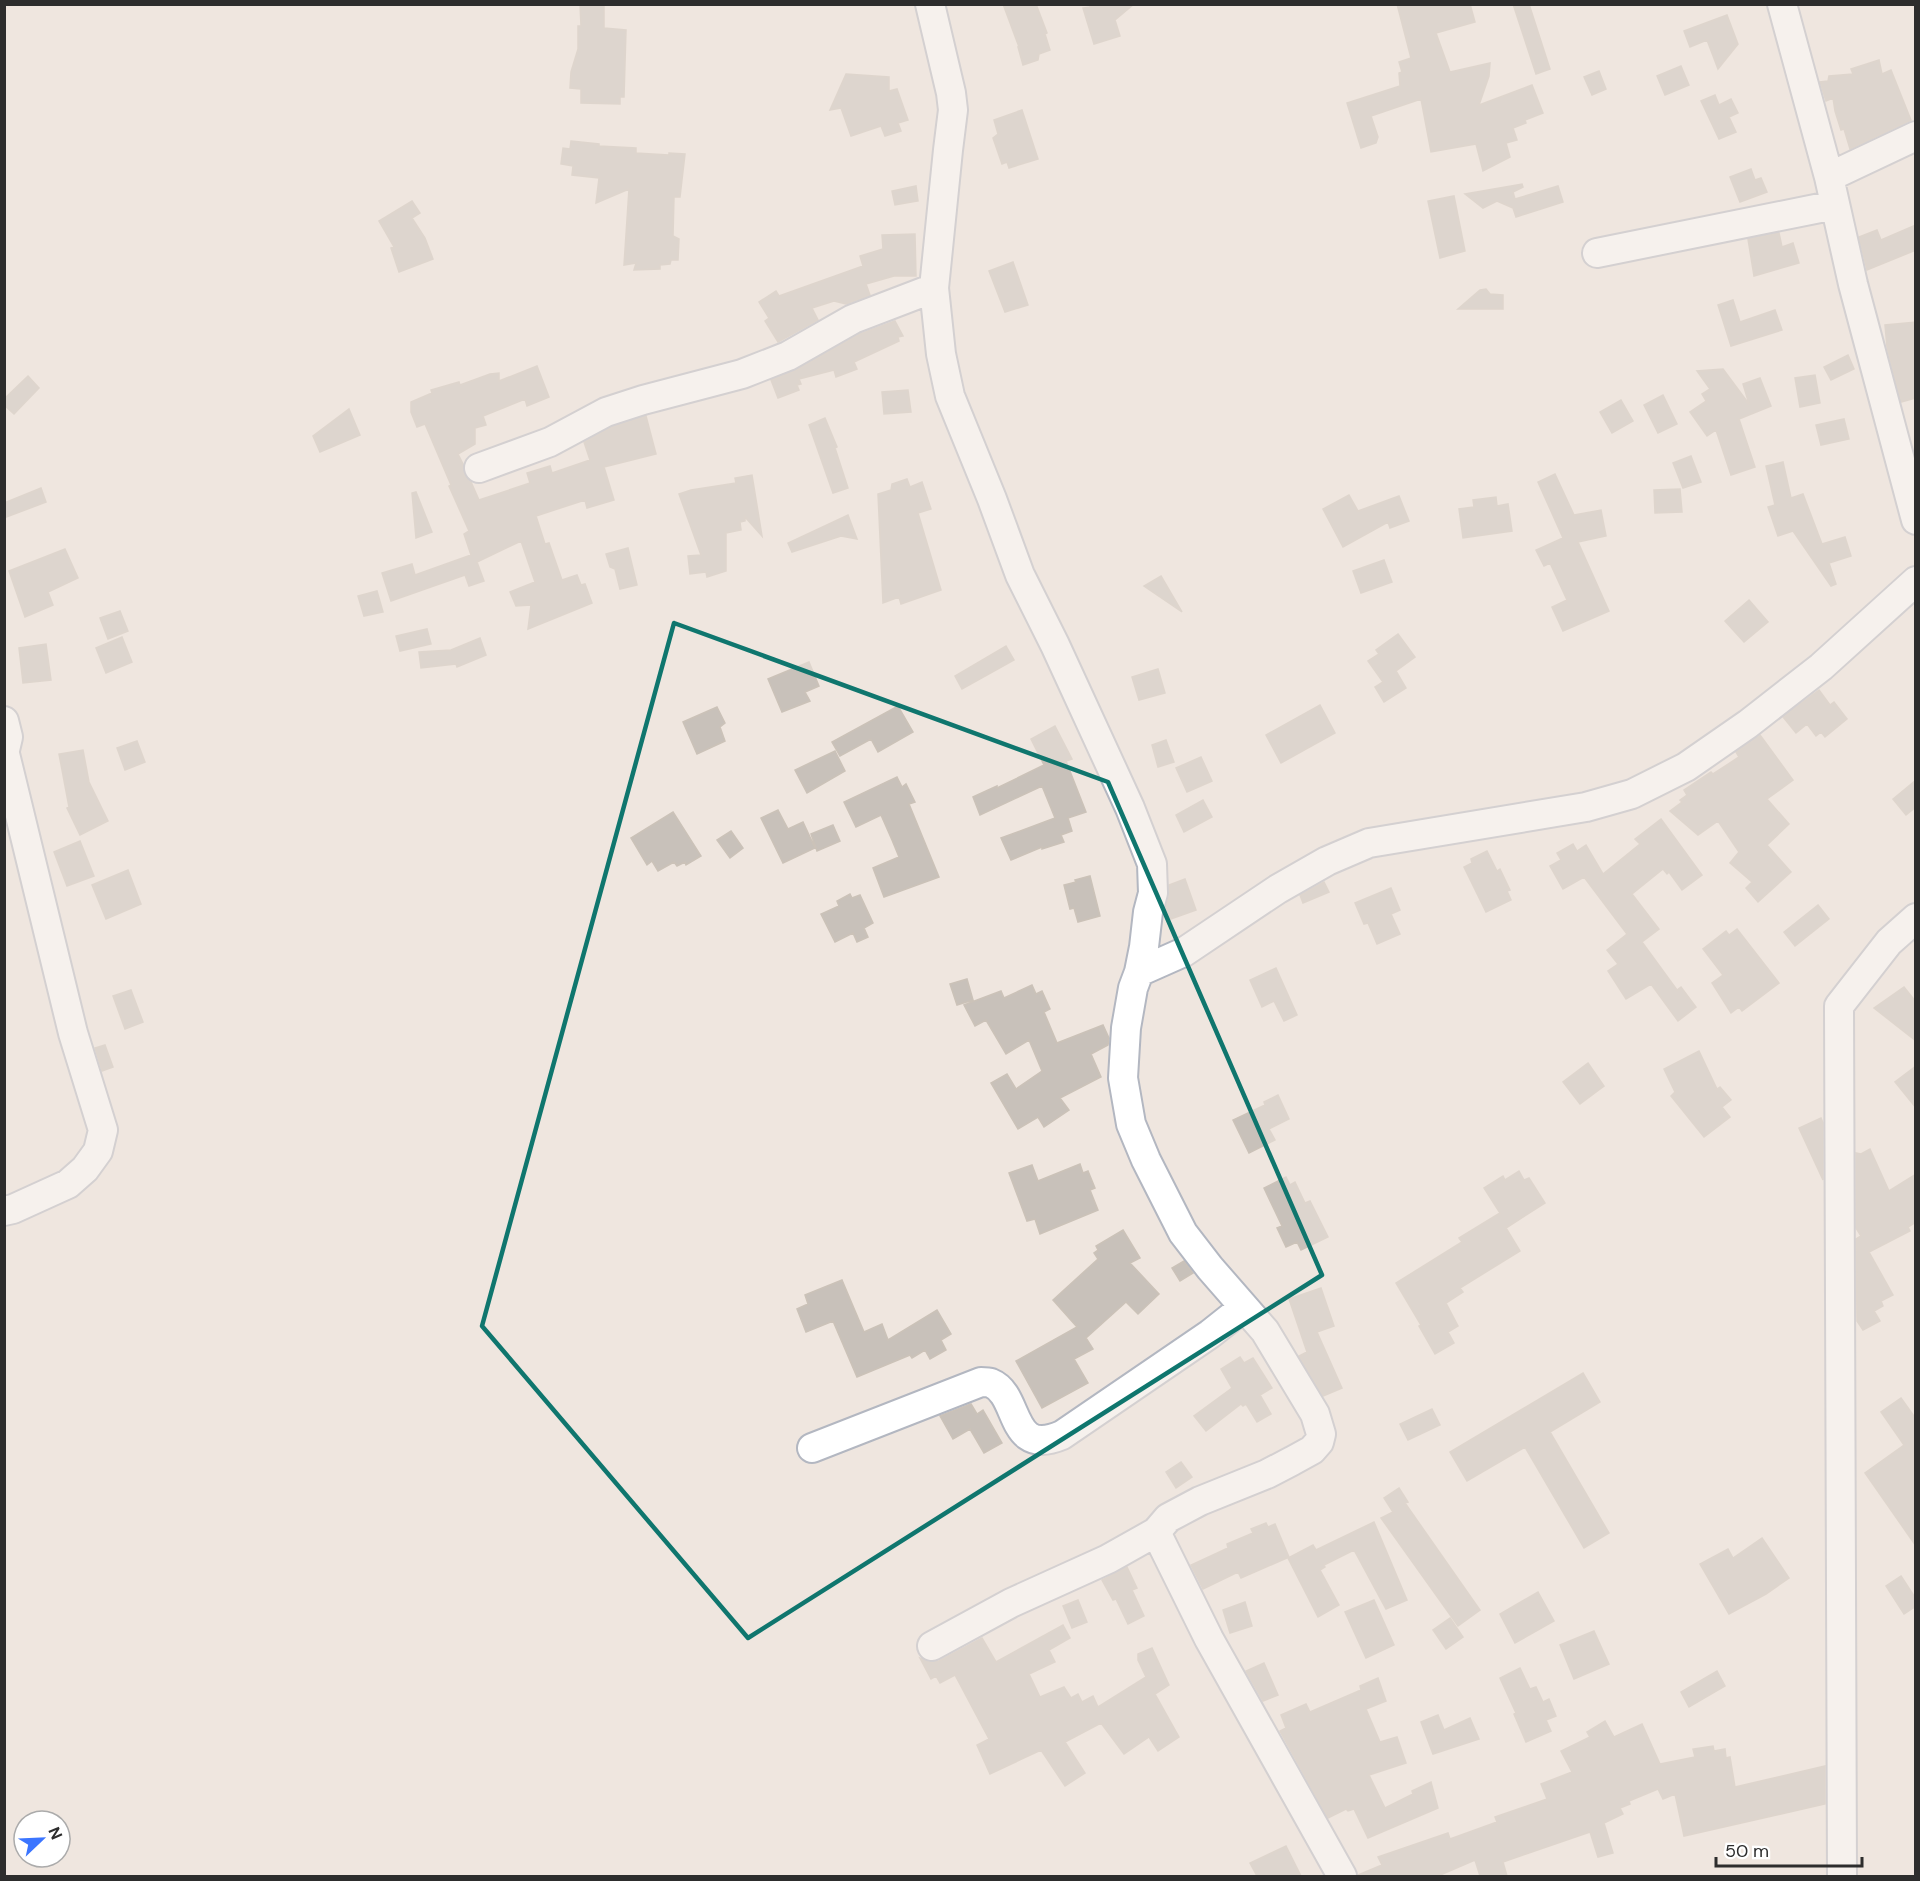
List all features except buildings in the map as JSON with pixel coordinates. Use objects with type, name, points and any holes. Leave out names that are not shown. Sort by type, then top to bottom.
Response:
[{"type":"street","points":[[930,4],[953,110],[934,288],[940,354],[950,396],[1020,575],[1131,808],[1152,864],[1153,893],[1139,972],[1133,988],[1124,1048],[1123,1078],[1131,1124],[1146,1160],[1183,1233],[1265,1331],[1315,1414],[1321,1434],[1312,1450],[1168,1518],[1156,1532],[1108,1559],[1011,1603],[932,1646]]},
{"type":"street","points":[[1782,4],[1916,520]]},
{"type":"street","points":[[1597,253],[1832,191],[1916,136]]},
{"type":"street","points":[[478,468],[550,442],[606,412],[742,374],[788,356],[853,319],[934,288]]},
{"type":"street","points":[[1139,972],[1184,952],[1327,861],[1369,843],[1586,807],[1632,794],[1686,767],[1748,724],[1821,667],[1916,581]]},
{"type":"street","points":[[4,721],[8,737],[5,754],[73,1033],[103,1130],[98,1151],[86,1169],[68,1184],[4,1211]]},
{"type":"street","points":[[1842,1876],[1839,1006],[1889,942],[1916,918]]},
{"type":"street","points":[[812,1448],[981,1382],[993,1384],[1003,1394],[1025,1434],[1037,1439],[1050,1440],[1062,1435],[1210,1334],[1244,1307]]},
{"type":"street","points":[[1156,1532],[1209,1639],[1330,1859],[1342,1876]]},
{"type":"highlighted area","points":[[674,623],[1108,782],[1322,1275],[748,1638],[482,1326]]}]
